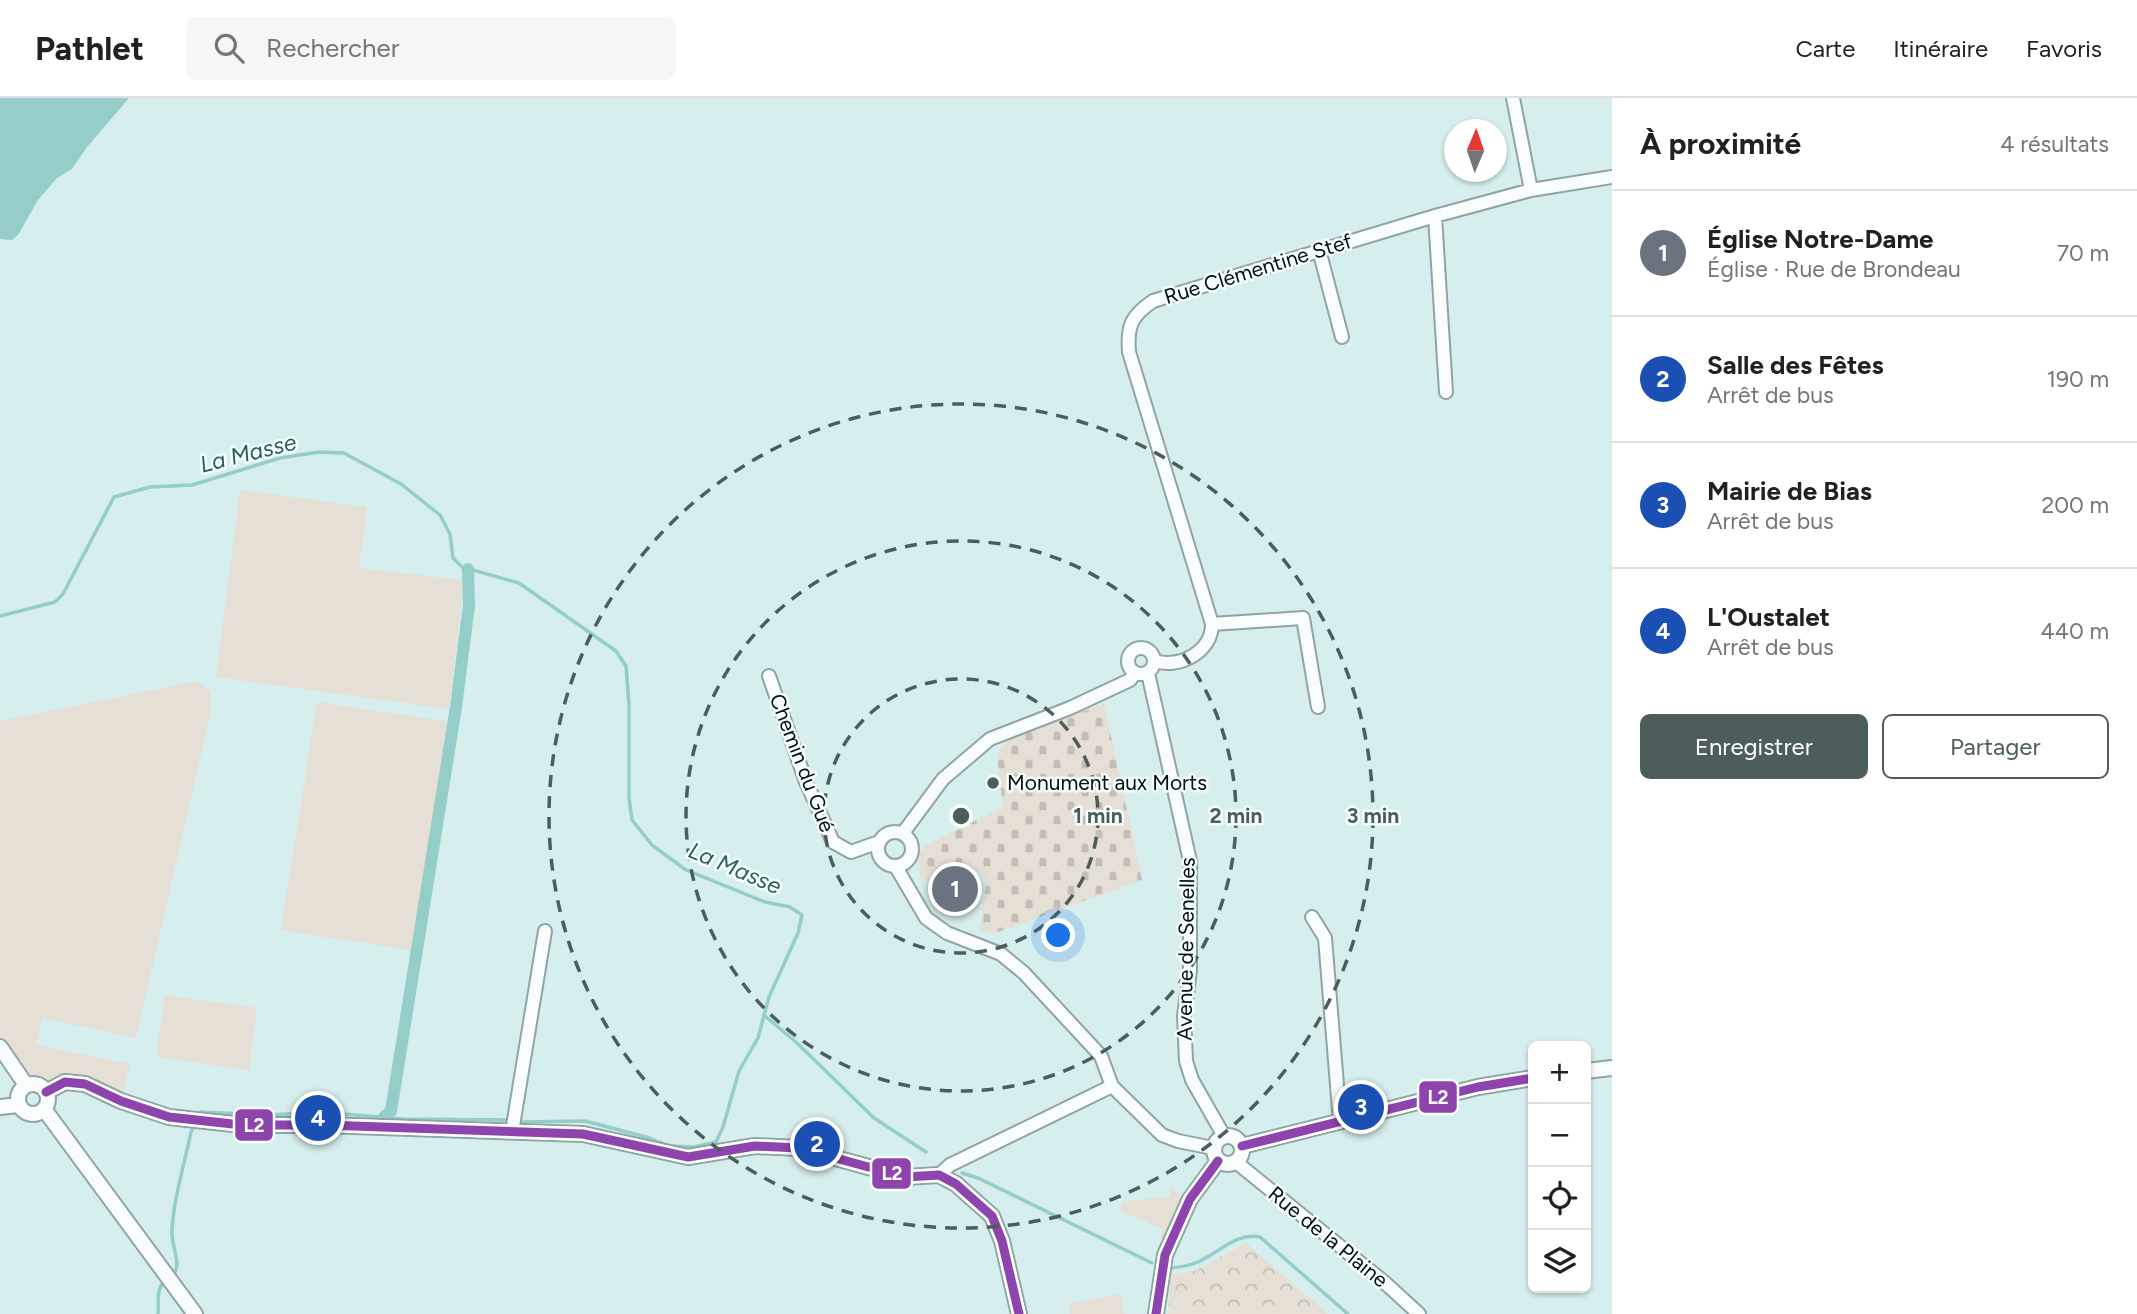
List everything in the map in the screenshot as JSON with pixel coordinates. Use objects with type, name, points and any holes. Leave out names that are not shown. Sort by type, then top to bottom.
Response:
[{"type":"street","points":[[1513,98],[1531,190]]},
{"type":"street","name":"Rue Clémentine Stef","points":[[1212,624],[1129,352],[1128,335],[1139,310],[1153,301],[1435,216],[1531,190],[1612,177]]},
{"type":"street","points":[[1435,216],[1446,391]]},
{"type":"street","points":[[1319,250],[1342,337]]},
{"type":"street","points":[[903,834],[943,779],[990,739],[1070,708],[1130,680],[1146,669],[1193,657],[1209,639],[1212,624],[1303,618],[1318,708]]},
{"type":"street","name":"Avenue de Senelles","points":[[1146,669],[1190,861],[1190,971],[1184,1016],[1186,1061],[1192,1080],[1224,1136]]},
{"type":"street","name":"Chemin du Gué","points":[[769,676],[806,782],[834,842],[851,852],[879,842]]},
{"type":"street","points":[[896,831],[903,834],[908,837],[913,850],[907,863],[896,867],[882,862],[877,849],[883,836],[896,831]]},
{"type":"street","points":[[896,867],[926,918],[947,933],[1001,954],[1024,973],[1101,1056],[1112,1086],[1162,1135],[1216,1154],[1227,1164],[1236,1162],[1241,1155],[1242,1146],[1237,1139],[1224,1136],[1217,1140],[1216,1154],[1190,1199],[1165,1255],[1156,1314]]},
{"type":"street","points":[[1312,917],[1325,938],[1339,1122]]},
{"type":"street","points":[[512,1132],[545,931]]},
{"type":"street","points":[[0,1047],[26,1085]]},
{"type":"street","points":[[1591,1070],[1612,1068]]},
{"type":"street","points":[[1242,1146],[1478,1087],[1528,1079]]},
{"type":"street","points":[[46,1092],[65,1082],[85,1084],[169,1117],[242,1125],[325,1125],[583,1134],[688,1157],[755,1146],[799,1148],[905,1177],[939,1175],[956,1184],[992,1216],[1002,1241],[1019,1314]]},
{"type":"street","points":[[26,1085],[40,1086],[46,1092],[47,1101],[44,1108],[30,1113],[19,1105],[19,1092],[26,1085]]},
{"type":"street","points":[[939,1175],[950,1165],[1112,1086]]},
{"type":"street","points":[[0,1107],[19,1105]]},
{"type":"street","points":[[44,1108],[195,1314]]},
{"type":"street","name":"Rue de la Plaine","points":[[1236,1162],[1373,1273],[1419,1314]]},
{"type":"green space","points":[[240,490],[367,507],[359,568],[464,580],[449,709],[216,677]]},
{"type":"green space","points":[[197,681],[210,693],[211,711],[136,1038],[43,1018],[36,1045],[130,1064],[121,1101],[65,1082],[18,1073],[0,1047],[0,721]]},
{"type":"green space","points":[[317,702],[451,722],[416,951],[281,930]]},
{"type":"green space","points":[[1104,704],[1142,880],[995,933],[980,931],[986,883],[981,871],[967,870],[922,881],[916,857],[926,845],[1003,807],[998,764],[1000,748],[1010,738]]},
{"type":"green space","points":[[165,995],[257,1008],[249,1070],[156,1057]]},
{"type":"green space","points":[[1170,1188],[1178,1192],[1183,1202],[1165,1239],[1160,1237],[1163,1229],[1120,1211],[1123,1201],[1170,1197]]},
{"type":"green space","points":[[1246,1243],[1328,1314],[1168,1314],[1171,1274],[1195,1271]]},
{"type":"green space","points":[[1120,1294],[1124,1314],[1071,1314],[1068,1304]]},
{"type":"water","points":[[0,98],[129,98],[72,169],[57,178],[38,200],[18,235],[12,240],[0,239]]},
{"type":"waterway","name":"La Masse","points":[[0,616],[55,602],[63,594],[114,497],[150,487],[192,485],[280,458],[319,452],[344,453],[401,484],[440,515],[450,534],[453,558],[462,567],[519,583],[616,651],[626,666],[629,705],[629,798],[632,820],[652,845],[686,870],[765,902],[790,907],[802,915],[798,933],[769,997],[758,1038],[739,1071],[716,1142],[694,1147],[669,1146],[585,1121],[518,1122]]},
{"type":"waterway","points":[[384,1117],[391,1111],[456,707],[469,605],[468,569]]},
{"type":"waterway","points":[[764,1015],[797,1043],[874,1118],[926,1152]]},
{"type":"waterway","name":"La Masse","points":[[199,1115],[201,1112],[269,1115],[321,1112],[402,1119],[510,1120]]},
{"type":"waterway","name":"La Masse","points":[[172,1276],[177,1267],[172,1234],[174,1210],[194,1125]]},
{"type":"waterway","points":[[962,1173],[978,1178],[1152,1263]]},
{"type":"waterway","points":[[1171,1268],[1198,1262],[1235,1240],[1260,1237],[1348,1314]]},
{"type":"waterway","name":"La Masse","points":[[158,1314],[159,1294],[163,1283]]},
{"type":"transit line","name":"L2","points":[[1242,1146],[1478,1087],[1528,1079]]},
{"type":"transit line","name":"L2","points":[[46,1092],[65,1082],[85,1084],[121,1101],[169,1117],[242,1125],[325,1125],[583,1134],[688,1157],[755,1146],[799,1148],[905,1177],[939,1175],[956,1184],[992,1216],[1002,1241],[1019,1314]]},
{"type":"transit line","name":"L2","points":[[1156,1314],[1165,1255],[1190,1199],[1218,1161]]},
{"type":"place","name":"Monument aux Morts","points":[[993,783]]},
{"type":"place","name":"Église Notre-Dame","points":[[955,889]]},
{"type":"place","name":"Mairie de Bias","points":[[1361,1107]]},
{"type":"place","name":"L'Oustalet","points":[[318,1118]]},
{"type":"place","name":"Salle des Fêtes","points":[[817,1144]]}]
